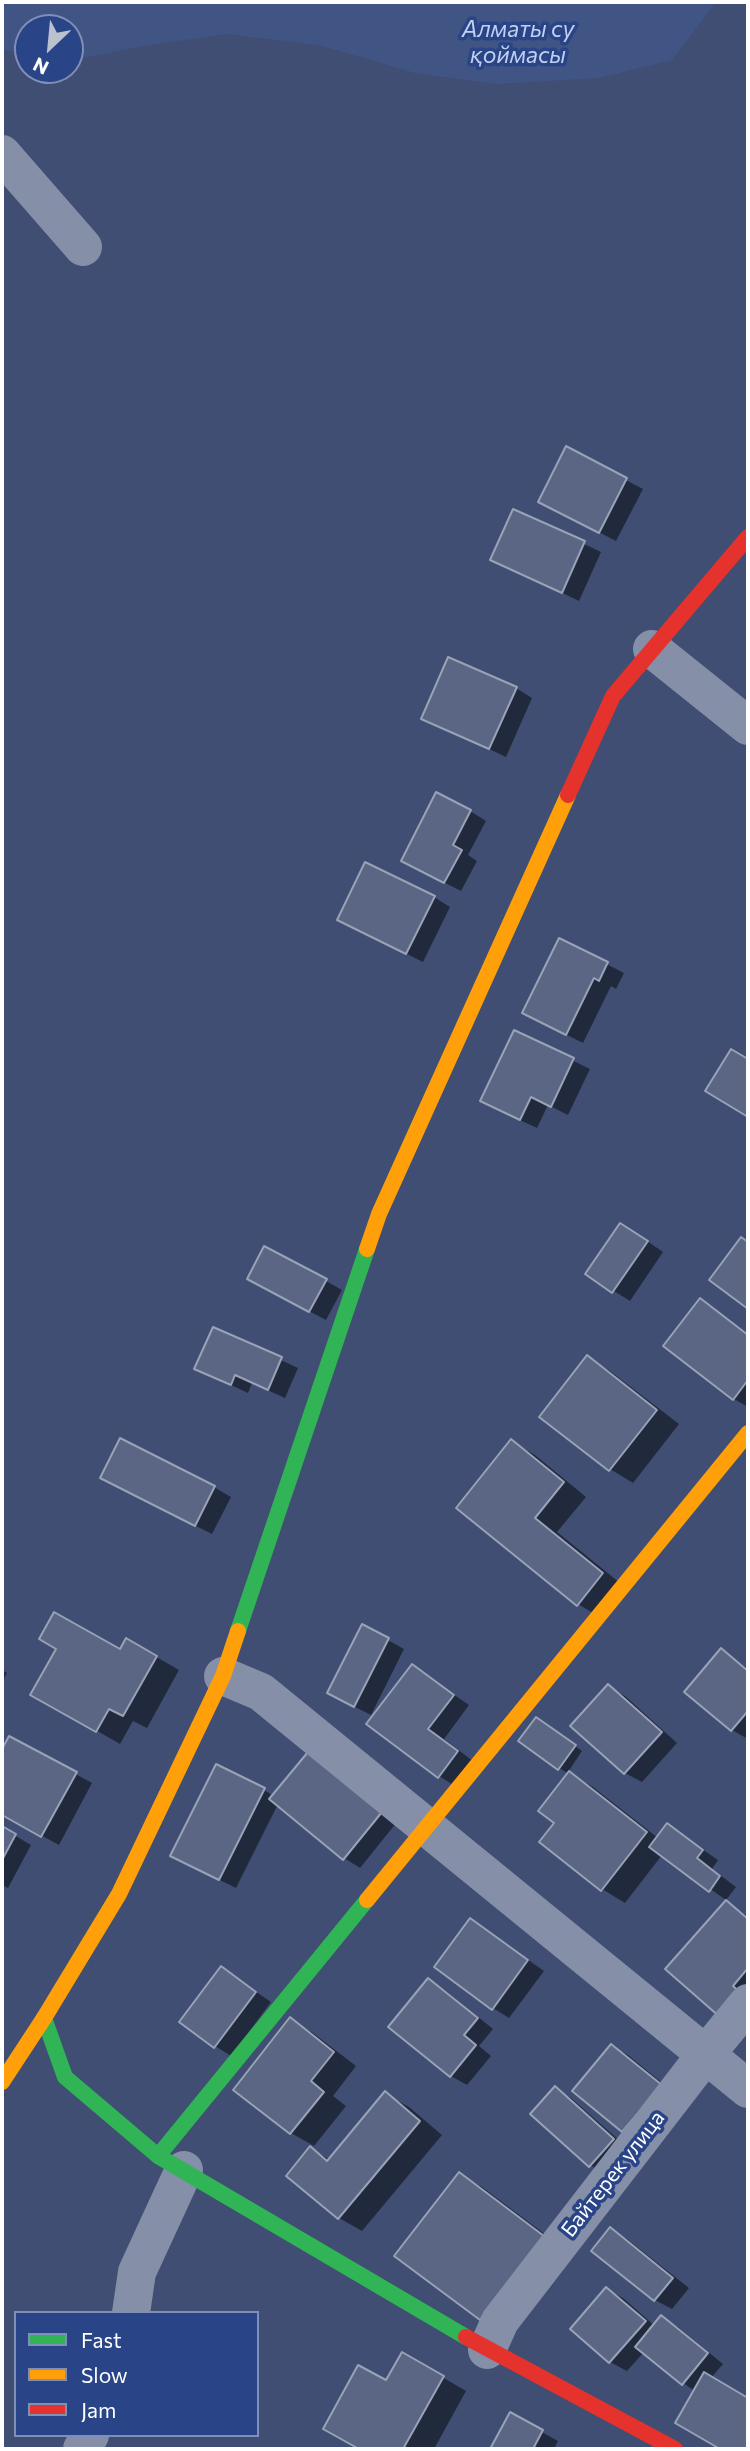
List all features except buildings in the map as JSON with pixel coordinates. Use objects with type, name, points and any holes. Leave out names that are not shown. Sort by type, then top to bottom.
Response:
[{"type":"street","points":[[2,154],[83,247]]},
{"type":"street","points":[[2,2082],[119,1894],[223,1676],[379,1214],[613,696],[748,537]]},
{"type":"street","points":[[652,649],[748,726]]},
{"type":"street","points":[[131,2311],[137,2272],[171,2163],[427,1827],[748,1433]]},
{"type":"street","points":[[223,1676],[261,1692],[748,2089]]},
{"type":"street","name":"Байтерек улица","points":[[487,2350],[500,2321],[748,2003]]},
{"type":"street","points":[[44,2018],[65,2077],[171,2163],[487,2350],[675,2449]]},
{"type":"water","name":"Алматы су қоймасы","points":[[2,2],[716,2],[672,60],[599,78],[497,84],[415,73],[319,45],[227,34],[84,57],[84,14],[14,14],[14,52],[2,50]]},
{"type":"traffic: fast","points":[[238,1631],[367,1249]]},
{"type":"traffic: fast","points":[[158,2156],[367,1900]]},
{"type":"traffic: fast","points":[[44,2018],[65,2077],[158,2156],[466,2337]]},
{"type":"traffic: slow","points":[[367,1249],[379,1214],[568,795]]},
{"type":"traffic: slow","points":[[367,1900],[748,1433]]},
{"type":"traffic: slow","points":[[2,2082],[119,1894],[223,1676],[238,1631]]},
{"type":"traffic: jam","points":[[568,795],[613,696],[748,537]]},
{"type":"traffic: jam","points":[[466,2337],[675,2449]]}]
